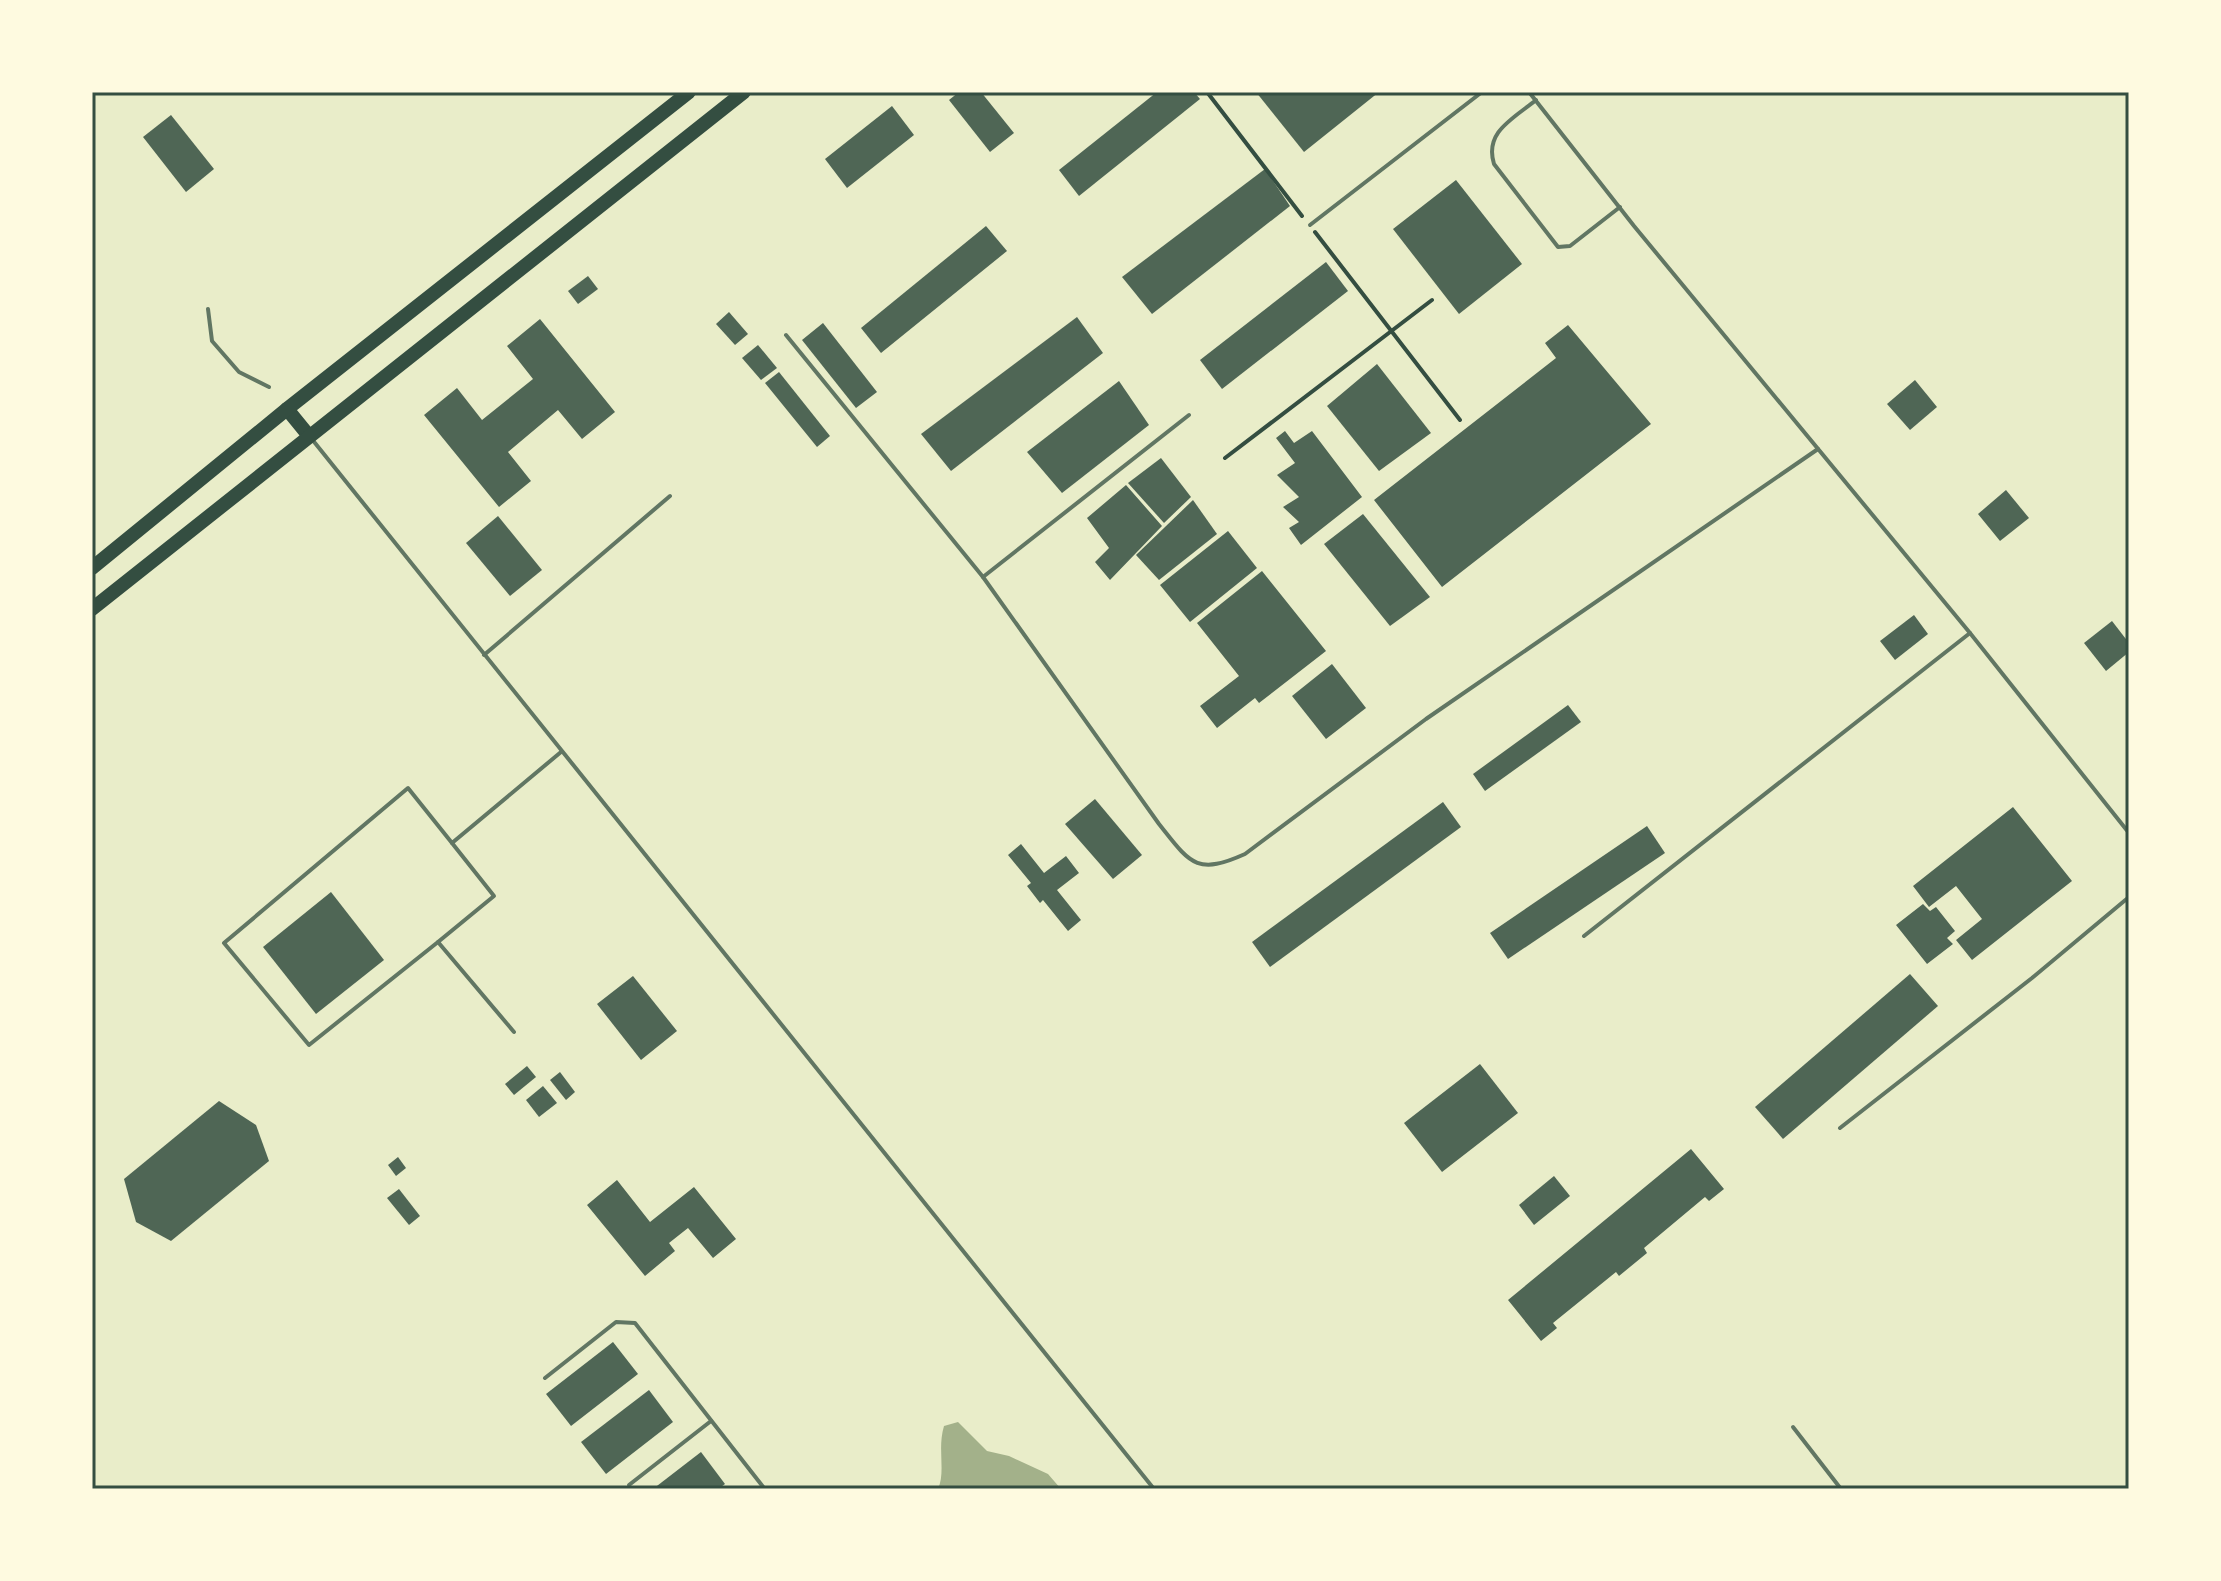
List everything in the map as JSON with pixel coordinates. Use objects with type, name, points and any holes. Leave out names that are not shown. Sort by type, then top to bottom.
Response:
[{"type":"main road","points":[[92,568],[287,409],[689,92]]},
{"type":"main road","points":[[92,609],[744,92]]},
{"type":"main road","points":[[287,409],[309,436]]},
{"type":"lane","points":[[1310,225],[1482,92]]},
{"type":"lane","points":[[1529,92],[2129,833]]},
{"type":"lane","points":[[1536,100],[1494,136],[1489,150],[1494,164],[1558,247],[1570,246],[1620,207]]},
{"type":"lane","points":[[208,309],[212,341],[239,372],[269,387]]},
{"type":"lane","points":[[786,335],[983,577],[1182,853],[1202,866],[1219,866],[1245,854],[1426,719],[1818,449]]},
{"type":"lane","points":[[983,577],[1189,415]]},
{"type":"lane","points":[[309,436],[1154,1489]]},
{"type":"lane","points":[[484,655],[670,496]]},
{"type":"lane","points":[[1584,936],[1970,633]]},
{"type":"lane","points":[[452,843],[561,752]]},
{"type":"lane","points":[[408,788],[452,843],[494,896],[309,1045],[224,943],[408,788]]},
{"type":"lane","points":[[1840,1128],[2032,978],[2129,897]]},
{"type":"lane","points":[[438,942],[514,1032]]},
{"type":"lane","points":[[545,1378],[616,1322],[635,1323],[764,1488]]},
{"type":"lane","points":[[629,1485],[711,1421]]},
{"type":"lane","points":[[1793,1427],[1841,1489]]},
{"type":"path","points":[[1207,92],[1460,420]]},
{"type":"path","points":[[1225,458],[1432,300]]},
{"type":"shaded area","points":[[958,1422],[987,1451],[1009,1456],[1048,1474],[1061,1489],[938,1489],[944,1426]]},
{"type":"building","points":[[959,92],[981,92],[1014,133],[990,152],[949,100]]},
{"type":"building","points":[[1157,92],[1194,92],[1200,99],[1079,196],[1059,170]]},
{"type":"building","points":[[1256,92],[1379,92],[1304,152]]},
{"type":"building","points":[[892,106],[914,135],[847,188],[825,159]]},
{"type":"building","points":[[171,115],[214,169],[186,192],[143,137]]},
{"type":"building","points":[[1265,169],[1290,206],[1152,314],[1122,277]]},
{"type":"building","points":[[1456,180],[1522,264],[1459,314],[1393,229]]},
{"type":"building","points":[[986,226],[1007,251],[881,353],[861,328]]},
{"type":"building","points":[[1326,262],[1348,291],[1222,389],[1200,360]]},
{"type":"building","points":[[588,276],[598,289],[578,304],[568,291]]},
{"type":"building","points":[[729,312],[748,334],[735,345],[716,324]]},
{"type":"building","points":[[1077,317],[1103,353],[951,471],[921,434]]},
{"type":"building","points":[[540,319],[615,412],[582,439],[558,410],[508,452],[531,481],[499,507],[424,415],[457,388],[482,420],[533,379],[507,346]]},
{"type":"building","points":[[823,323],[877,392],[856,408],[802,340]]},
{"type":"building","points":[[1568,325],[1651,424],[1442,587],[1374,500],[1556,358],[1545,343]]},
{"type":"building","points":[[758,345],[777,368],[761,380],[742,358]]},
{"type":"building","points":[[1377,364],[1431,433],[1379,471],[1327,406]]},
{"type":"building","points":[[779,372],[830,436],[817,447],[765,383]]},
{"type":"building","points":[[1915,380],[1937,407],[1910,430],[1887,404]]},
{"type":"building","points":[[1119,381],[1149,425],[1062,493],[1027,452]]},
{"type":"building","points":[[1285,431],[1294,443],[1312,431],[1362,497],[1301,545],[1289,528],[1299,522],[1283,507],[1299,497],[1277,475],[1295,463],[1276,438]]},
{"type":"building","points":[[1161,458],[1191,497],[1164,523],[1128,483]]},
{"type":"building","points":[[1126,485],[1162,526],[1110,580],[1095,562],[1109,548],[1087,518]]},
{"type":"building","points":[[2006,490],[2029,518],[2000,541],[1978,514]]},
{"type":"building","points":[[1193,500],[1217,534],[1159,580],[1136,555]]},
{"type":"building","points":[[1363,514],[1430,597],[1390,626],[1324,544]]},
{"type":"building","points":[[498,516],[542,570],[510,596],[466,543]]},
{"type":"building","points":[[1228,531],[1257,568],[1190,622],[1160,585]]},
{"type":"building","points":[[1262,571],[1326,651],[1259,703],[1255,698],[1217,728],[1200,706],[1239,676],[1197,623]]},
{"type":"building","points":[[1914,615],[1928,634],[1895,660],[1880,641]]},
{"type":"building","points":[[2112,621],[2129,643],[2129,652],[2106,671],[2084,643]]},
{"type":"building","points":[[1332,664],[1366,708],[1326,739],[1292,696]]},
{"type":"building","points":[[1568,705],[1581,722],[1485,791],[1473,774]]},
{"type":"building","points":[[1095,799],[1142,855],[1113,879],[1065,824]]},
{"type":"building","points":[[1443,802],[1461,827],[1270,967],[1252,942]]},
{"type":"building","points":[[2013,807],[2072,881],[1972,960],[1956,940],[1982,919],[1956,886],[1929,907],[1913,886]]},
{"type":"building","points":[[1647,826],[1665,853],[1508,959],[1490,933]]},
{"type":"building","points":[[1021,844],[1044,873],[1066,856],[1079,873],[1057,890],[1081,920],[1068,931],[1043,900],[1040,903],[1027,886],[1031,883],[1008,855]]},
{"type":"building","points":[[331,892],[384,960],[316,1014],[263,947]]},
{"type":"building","points":[[1923,904],[1930,911],[1936,907],[1955,931],[1947,938],[1953,944],[1927,964],[1896,925]]},
{"type":"building","points":[[1910,974],[1938,1006],[1783,1139],[1755,1107]]},
{"type":"building","points":[[633,976],[677,1031],[641,1060],[597,1004]]},
{"type":"building","points":[[1480,1064],[1518,1113],[1442,1172],[1404,1123]]},
{"type":"building","points":[[527,1066],[536,1077],[514,1095],[505,1084]]},
{"type":"building","points":[[560,1072],[575,1092],[566,1100],[550,1080]]},
{"type":"building","points":[[543,1086],[557,1103],[539,1117],[526,1100]]},
{"type":"building","points":[[219,1101],[256,1125],[269,1161],[171,1241],[136,1222],[124,1179]]},
{"type":"building","points":[[1691,1149],[1724,1189],[1709,1201],[1705,1197],[1644,1248],[1647,1253],[1619,1276],[1616,1272],[1553,1323],[1557,1328],[1541,1341],[1508,1300]]},
{"type":"building","points":[[398,1157],[406,1168],[396,1176],[388,1165]]},
{"type":"building","points":[[1554,1176],[1570,1196],[1534,1225],[1519,1205]]},
{"type":"building","points":[[617,1180],[650,1222],[694,1187],[736,1239],[713,1258],[688,1228],[669,1243],[675,1251],[645,1276],[587,1205]]},
{"type":"building","points":[[399,1189],[420,1216],[409,1225],[387,1198]]},
{"type":"building","points":[[613,1342],[638,1374],[571,1426],[546,1394]]},
{"type":"building","points":[[649,1390],[673,1422],[606,1474],[581,1442]]},
{"type":"building","points":[[701,1452],[725,1484],[718,1489],[653,1489]]}]
